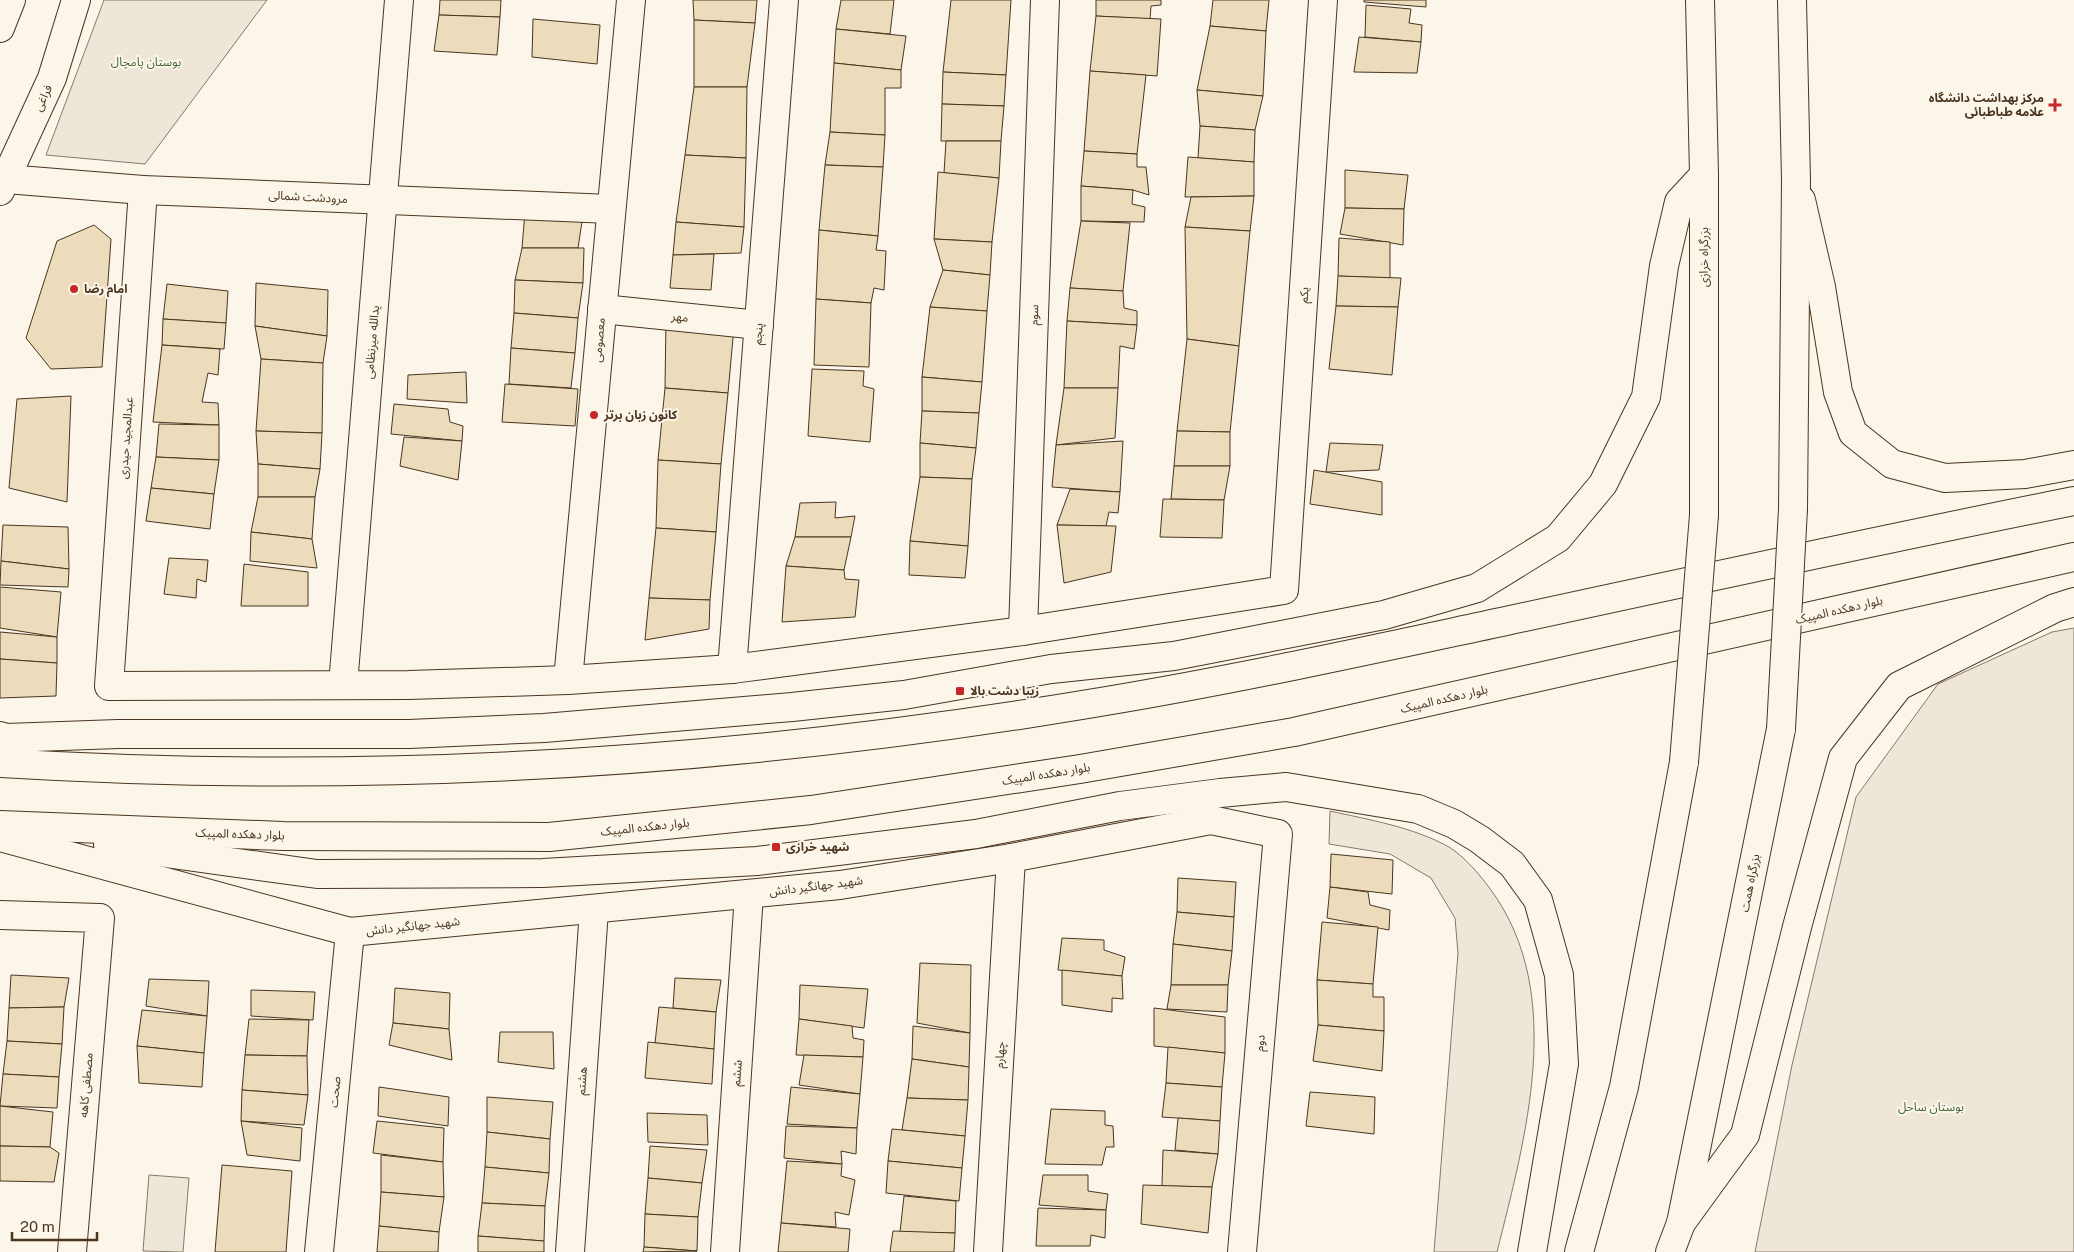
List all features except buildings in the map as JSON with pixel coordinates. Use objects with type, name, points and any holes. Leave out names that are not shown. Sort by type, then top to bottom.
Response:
[{"type":"main road","points":[[0,28],[11,0]]},
{"type":"main road","name":"فراغی","points":[[3,185],[52,78],[76,0]]},
{"type":"main road","name":"یدالله میرنظامی","points":[[343,684],[399,0]]},
{"type":"main road","name":"معصومی","points":[[568,680],[631,0]]},
{"type":"main road","name":"پنجم","points":[[732,669],[784,0]]},
{"type":"main road","name":"سوم","points":[[1023,631],[1045,0]]},
{"type":"main road","name":"یکم","points":[[1023,631],[1284,590],[1323,0]]},
{"type":"main road","name":"بزرگراه خرازی","points":[[1579,1252],[1624,1087],[1684,762],[1704,514],[1704,175],[1700,0]]},
{"type":"main road","points":[[1792,0],[1796,180],[1821,287],[1838,392],[1853,433],[1892,464],[1945,478],[2025,474],[2074,465]]},
{"type":"main road","points":[[2,744],[118,734],[409,734],[544,728],[792,707],[904,695],[1051,669],[1174,656],[1384,615],[1476,588],[1558,538],[1603,484],[1646,397],[1664,266],[1679,202],[1704,175]]},
{"type":"main road","name":"بزرگراه همت","points":[[1670,1252],[1681,1223],[1781,729],[1793,509],[1796,180]]},
{"type":"main road","name":"مرودشت شمالی","points":[[3,185],[611,209]]},
{"type":"main road","name":"عبدالمجید حیدری","points":[[143,190],[109,686],[343,684]]},
{"type":"main road","name":"مهر","points":[[602,309],[759,325]]},
{"type":"main road","points":[[2,744],[117,770],[283,773],[545,765],[818,743],[1081,706],[1271,671],[1900,536],[2074,501]]},
{"type":"main road","name":"بلوار دهکده المپیک","points":[[0,824],[283,836],[549,837],[811,810],[1080,769],[1294,732],[2074,557]]},
{"type":"main road","points":[[1681,1223],[1745,1135],[1797,927],[1843,758],[1900,686],[2055,608],[2074,602]]},
{"type":"main road","points":[[343,684],[409,685],[568,680],[732,669],[1023,631]]},
{"type":"main road","points":[[0,830],[317,874],[543,873],[757,861],[976,834],[1120,806],[1220,793],[1286,787],[1418,809],[1454,824],[1479,839],[1512,864],[1538,900],[1559,975],[1564,1064],[1532,1252]]},
{"type":"main road","name":"شهید جهانگیر دانش","points":[[350,932],[840,885],[1011,858],[1211,820],[1278,834]]},
{"type":"main road","name":"دوم","points":[[1242,1252],[1278,834]]},
{"type":"main road","points":[[0,837],[350,932]]},
{"type":"main road","name":"چهارم","points":[[988,1252],[1011,858]]},
{"type":"main road","name":"ششم","points":[[725,1252],[750,894]]},
{"type":"main road","name":"هشتم","points":[[570,1252],[594,910]]},
{"type":"main road","name":"مصطفی کاهه","points":[[0,915],[100,918],[72,1252]]},
{"type":"main road","name":"صحت","points":[[319,1252],[350,932]]},
{"type":"green space","name":"بوستان پامچال","points":[[104,0],[267,0],[145,164],[46,155]]},
{"type":"green space","name":"بوستان ساحل","points":[[2074,628],[2074,1252],[1755,1252],[1792,1065],[1856,797],[1938,684],[2052,632]]},
{"type":"green space","points":[[1330,811],[1406,829],[1449,847],[1466,861],[1487,884],[1514,931],[1528,975],[1534,1020],[1533,1068],[1519,1162],[1497,1252],[1434,1252],[1458,953],[1455,918],[1431,878],[1390,854],[1329,844]]},
{"type":"green space","points":[[149,1175],[189,1178],[183,1252],[143,1251]]},
{"type":"place","name":"مرکز بهداشت دانشگاه علامه طباطبائی","points":[[2055,105]]},
{"type":"place","name":"امام رضا","points":[[74,289]]},
{"type":"place","name":"کانون زبان برتر","points":[[594,415]]},
{"type":"place","name":"زیبا دشت بالا","points":[[960,691]]},
{"type":"place","name":"شهید خرازی","points":[[776,847]]}]
